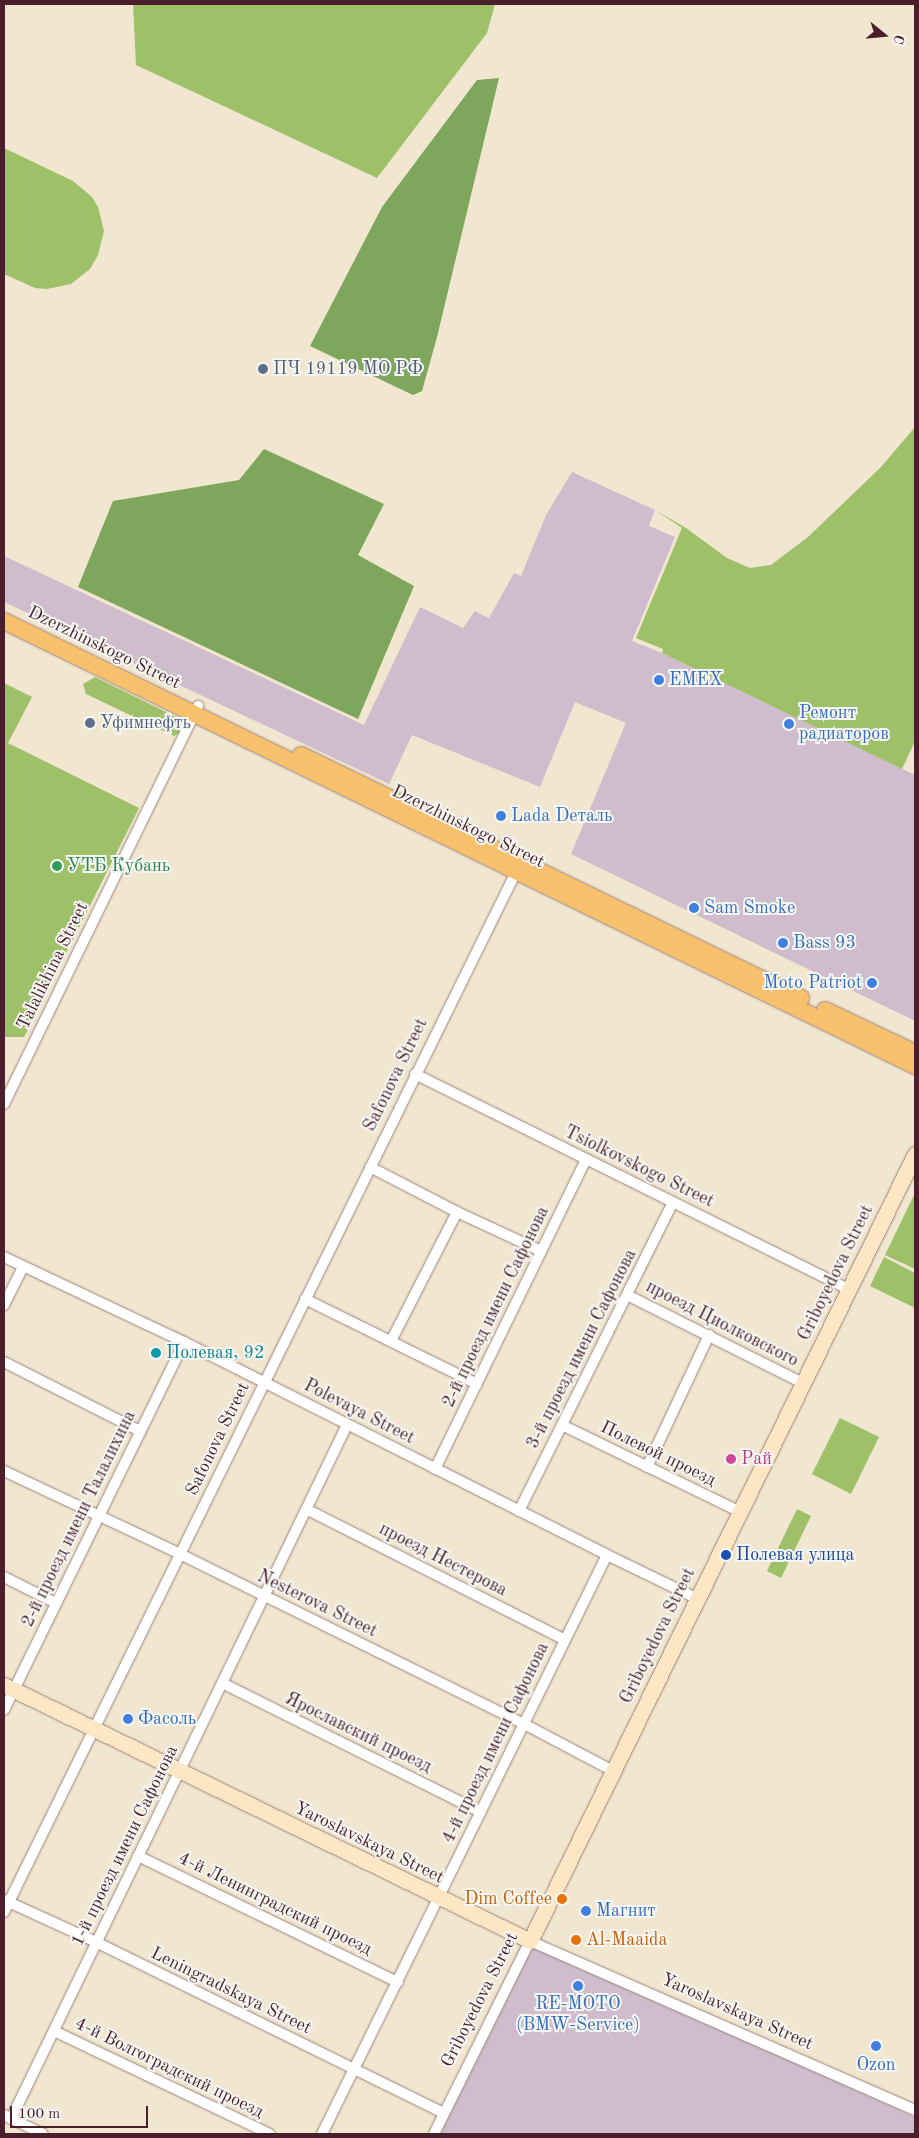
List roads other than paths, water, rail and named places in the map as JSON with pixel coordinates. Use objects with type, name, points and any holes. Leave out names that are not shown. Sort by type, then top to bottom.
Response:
[{"type":"main road","name":"Dzerzhinskogo Street","points":[[4,610],[196,710],[516,872],[915,1066]]},
{"type":"main road","name":"Dzerzhinskogo Street","points":[[4,621],[196,710],[389,796],[915,1053]]},
{"type":"street","name":"Talalikhina Street","points":[[4,1104],[196,710]]},
{"type":"street","name":"Safonova Street","points":[[5,1905],[94,1730],[516,872]]},
{"type":"street","name":"Tsiolkovskogo Street","points":[[415,1074],[849,1289]]},
{"type":"street","name":"Griboyedova Street","points":[[434,2134],[614,1771],[915,1154]]},
{"type":"street","name":"2-й проезд имени Сафонова","points":[[435,1469],[586,1159]]},
{"type":"street","points":[[370,1167],[457,1212],[541,1251]]},
{"type":"street","name":"3-й проезд имени Сафонова","points":[[519,1511],[673,1202]]},
{"type":"street","points":[[391,1341],[457,1212]]},
{"type":"street","name":"Polevaya Street","points":[[4,1257],[184,1342],[698,1599]]},
{"type":"street","points":[[4,1305],[23,1267]]},
{"type":"street","name":"проезд Циолковского","points":[[627,1295],[803,1383]]},
{"type":"street","points":[[305,1299],[476,1384]]},
{"type":"street","points":[[648,1467],[709,1335]]},
{"type":"street","name":"2-й проезд имени Талалихина","points":[[4,1710],[8,1688],[56,1603],[184,1342]]},
{"type":"street","points":[[4,1362],[140,1431]]},
{"type":"street","name":"1-й проезд имени Сафонова","points":[[7,2117],[54,2031],[347,1425]]},
{"type":"street","name":"Полевой проезд","points":[[562,1425],[740,1512]]},
{"type":"street","name":"Nesterova Street","points":[[4,1471],[98,1517],[180,1554],[524,1724],[614,1771]]},
{"type":"street","name":"проезд Нестерова","points":[[306,1509],[565,1640]]},
{"type":"street","name":"4-й проезд имени Сафонова","points":[[322,2134],[607,1555]]},
{"type":"street","points":[[4,1577],[56,1603]]},
{"type":"street","name":"Ярославский проезд","points":[[222,1683],[481,1812]]},
{"type":"street","name":"Yaroslavskaya Street","points":[[8,1688],[530,1941],[915,2110]]},
{"type":"street","name":"4-й Ленинградский проезд","points":[[138,1856],[398,1982]]},
{"type":"street","name":"Leningradskaya Street","points":[[5,1905],[96,1942],[444,2113]]},
{"type":"street","name":"4-й Волгоградский проезд","points":[[54,2031],[270,2134]]},
{"type":"street","points":[[7,2117],[43,2134]]},
{"type":"place","name":"ПЧ 19119 МО РФ","points":[[263,369]]},
{"type":"place","name":"EMEX","points":[[659,680]]},
{"type":"place","name":"Уфимнефть","points":[[90,723]]},
{"type":"place","name":"Ремонт радиаторов","points":[[789,724]]},
{"type":"place","name":"Lada Dеталь","points":[[501,816]]},
{"type":"place","name":"УТБ Кубань","points":[[57,866]]},
{"type":"place","name":"Sam Smoke","points":[[694,908]]},
{"type":"place","name":"Bass 93","points":[[783,943]]},
{"type":"place","name":"Moto Patriot","points":[[872,983]]},
{"type":"place","name":"Полевая, 92","points":[[156,1353]]},
{"type":"place","name":"Рай","points":[[731,1459]]},
{"type":"place","name":"Полевая улица","points":[[726,1555]]},
{"type":"place","name":"Фасоль","points":[[128,1719]]},
{"type":"place","name":"Dim Coffee","points":[[562,1899]]},
{"type":"place","name":"Магнит","points":[[586,1911]]},
{"type":"place","name":"Al-Maaida","points":[[576,1940]]},
{"type":"place","name":"RE-MOTO (BMW-Service)","points":[[578,1986]]},
{"type":"place","name":"Ozon","points":[[876,2046]]}]
